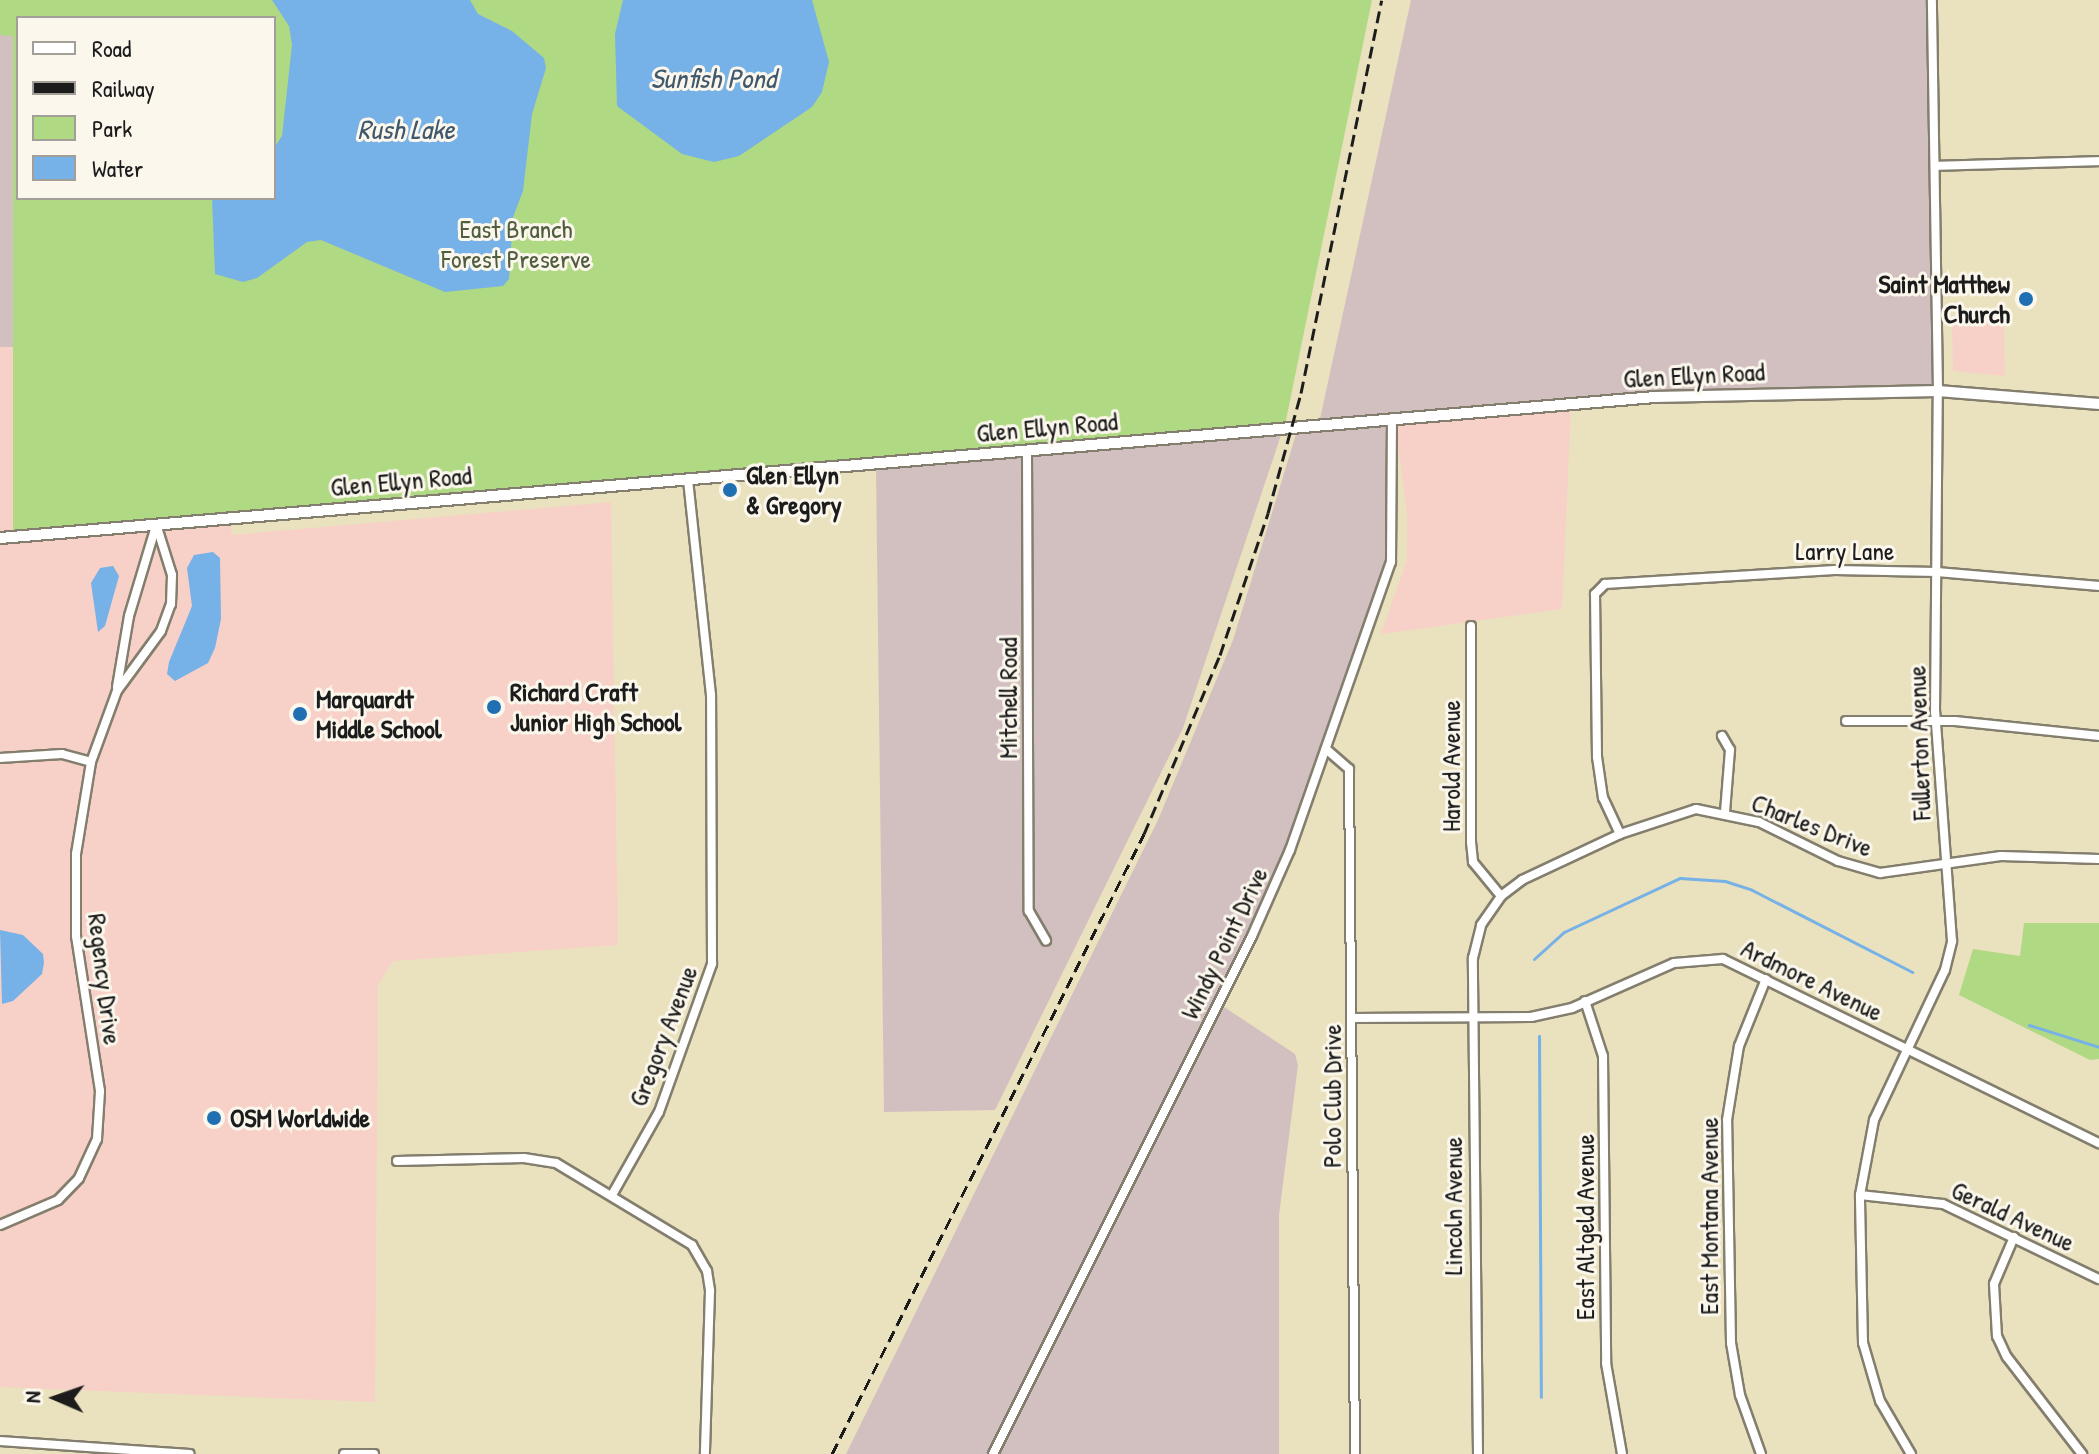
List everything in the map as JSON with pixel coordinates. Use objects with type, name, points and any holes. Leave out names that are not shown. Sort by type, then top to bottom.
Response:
[{"type":"street","name":"Fullerton Avenue","points":[[1911,1454],[1883,1408],[1863,1343],[1860,1195],[1874,1120],[1909,1050],[1949,955],[1952,919],[1936,721],[1938,391],[1932,0]]},
{"type":"street","points":[[1935,166],[2099,161]]},
{"type":"street","name":"Glen Ellyn Road","points":[[0,538],[1737,393],[1938,391],[2099,404]]},
{"type":"street","name":"Windy Point Drive","points":[[993,1454],[1252,936],[1326,749],[1391,562],[1392,420]]},
{"type":"street","name":"Mitchell Road","points":[[1027,451],[1029,911],[1046,940]]},
{"type":"street","name":"Gregory Avenue","points":[[612,1195],[659,1112],[712,964],[711,695],[688,479]]},
{"type":"street","name":"Regency Drive","points":[[0,1225],[58,1200],[90,1158],[99,1130],[100,1091],[75,913],[76,854],[91,762],[117,691],[129,616],[156,524]]},
{"type":"street","name":"Regency Drive","points":[[117,691],[161,631],[171,604],[172,575],[156,524]]},
{"type":"street","name":"Larry Lane","points":[[1620,834],[1603,798],[1597,768],[1595,594],[1605,584],[1753,572],[1937,572],[2099,586]]},
{"type":"street","name":"Harold Avenue","points":[[1471,626],[1473,862],[1501,896]]},
{"type":"street","points":[[1846,721],[1936,721],[2099,736]]},
{"type":"street","points":[[1722,736],[1730,750],[1725,812]]},
{"type":"street","name":"Polo Club Drive","points":[[1326,749],[1349,769],[1355,1454]]},
{"type":"street","points":[[0,758],[62,754],[91,762]]},
{"type":"street","name":"Charles Drive","points":[[1473,958],[1481,925],[1501,896],[1522,880],[1620,834],[1680,811],[1725,812],[1759,822],[1864,870],[1892,873],[2032,854],[2099,859]]},
{"type":"street","name":"Lincoln Avenue","points":[[1473,958],[1478,1454]]},
{"type":"street","name":"Ardmore Avenue","points":[[1351,1018],[1531,1017],[1585,1001],[1689,959],[1739,963],[2099,1143]]},
{"type":"street","name":"East Montana Avenue","points":[[1761,1454],[1740,1395],[1731,1343],[1727,1120],[1736,1055],[1766,979]]},
{"type":"street","name":"East Altgeld Avenue","points":[[1585,1001],[1603,1056],[1606,1363],[1622,1454]]},
{"type":"street","points":[[397,1161],[540,1159],[567,1168],[684,1238],[707,1271],[711,1317],[705,1454]]},
{"type":"street","name":"Gerald Avenue","points":[[1860,1195],[1943,1204],[2099,1279]]},
{"type":"street","points":[[2014,1237],[1994,1284],[1997,1336],[2007,1357],[2082,1454]]},
{"type":"street","points":[[0,1441],[190,1452]]},
{"type":"street","points":[[15,1442],[15,1454]]},
{"type":"street","points":[[344,1454],[374,1454]]},
{"type":"shaded area","points":[[1411,0],[1928,0],[1934,387],[1747,388],[1320,419]]},
{"type":"shaded area","points":[[0,35],[13,35],[16,347],[0,347]]},
{"type":"shaded area","points":[[2004,317],[2005,376],[1953,371],[1952,319]]},
{"type":"shaded area","points":[[0,347],[16,347],[13,534],[230,522],[232,535],[611,502],[618,945],[393,961],[378,985],[375,1402],[0,1387]]},
{"type":"shaded area","points":[[1571,407],[1562,609],[1381,634],[1407,560],[1407,512],[1395,423]]},
{"type":"shaded area","points":[[1388,423],[1387,561],[1287,847],[1215,1001],[1295,1054],[1298,1065],[1279,1215],[1279,1454],[846,1454],[1158,820],[1233,640],[1297,431]]},
{"type":"shaded area","points":[[1281,435],[1183,728],[995,1110],[884,1112],[876,467]]},
{"type":"green space","name":"East Branch Forest Preserve","points":[[0,0],[1372,0],[1285,425],[13,534],[13,36],[0,35]]},
{"type":"green space","points":[[2024,923],[2099,923],[2099,1059],[2090,1060],[1959,995],[1973,949],[2020,956]]},
{"type":"water","name":"Rush Lake","points":[[272,0],[470,0],[478,14],[512,31],[544,58],[546,68],[532,114],[523,191],[513,217],[509,279],[503,286],[445,292],[321,240],[307,242],[257,278],[243,282],[215,274],[212,200],[276,200],[276,145],[282,136],[292,45],[289,26]]},
{"type":"water","name":"Sunfish Pond","points":[[623,0],[812,0],[829,62],[822,92],[812,107],[739,156],[714,162],[682,154],[617,106],[615,34]]},
{"type":"water","points":[[213,552],[220,558],[221,619],[215,648],[208,663],[175,681],[167,674],[169,662],[192,606],[187,568],[194,555]]},
{"type":"water","points":[[113,566],[119,576],[105,626],[98,632],[91,583],[100,568]]},
{"type":"water","points":[[0,930],[23,935],[43,954],[44,963],[42,974],[13,1001],[2,1004]]},
{"type":"waterway","points":[[1534,959],[1564,932],[1680,878],[1725,881],[1752,890],[1912,972]]},
{"type":"waterway","points":[[2029,1025],[2099,1047]]},
{"type":"waterway","points":[[1539,1036],[1541,1397]]},
{"type":"railway","points":[[832,1454],[1144,834],[1220,655],[1268,513],[1301,393],[1382,0]]},
{"type":"place","name":"Saint Matthew Church","points":[[2026,299]]},
{"type":"place","name":"Glen Ellyn & Gregory","points":[[730,490]]},
{"type":"place","name":"Richard Craft Junior High School","points":[[494,707]]},
{"type":"place","name":"Marquardt Middle School","points":[[300,714]]},
{"type":"place","name":"OSM Worldwide","points":[[214,1118]]}]
